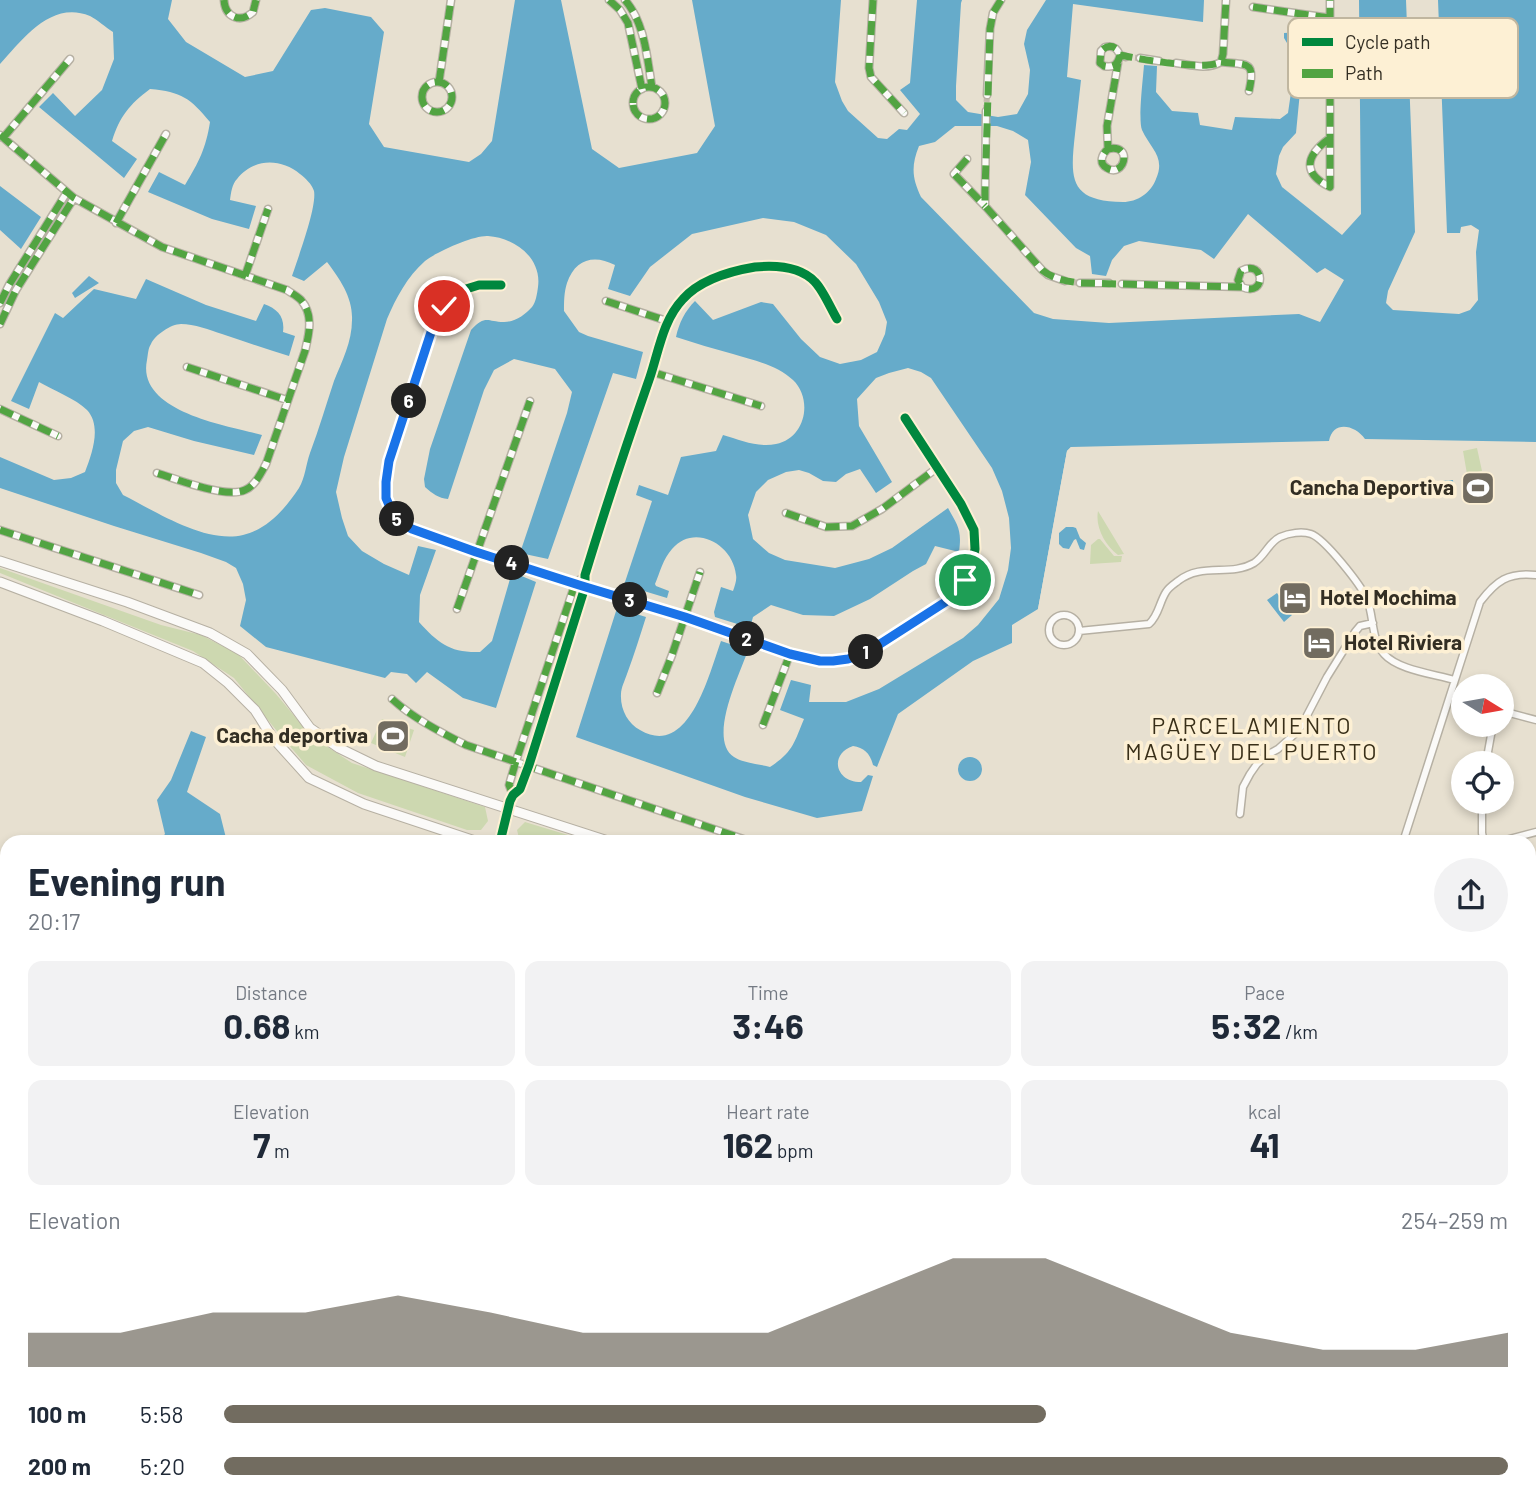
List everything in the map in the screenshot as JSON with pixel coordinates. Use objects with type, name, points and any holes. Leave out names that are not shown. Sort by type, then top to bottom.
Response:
[{"type":"main road","points":[[0,561],[127,602],[210,633],[247,654],[282,690],[310,728],[339,748],[376,766],[590,835]]},
{"type":"main road","points":[[0,582],[203,663],[255,710],[272,737],[309,778],[364,804],[457,835]]},
{"type":"street","points":[[224,0],[226,11],[236,18],[243,18],[253,12],[256,0]]},
{"type":"street","points":[[439,82],[451,0]]},
{"type":"street","points":[[609,0],[620,10],[628,23],[642,89]]},
{"type":"street","points":[[625,0],[638,19],[652,87]]},
{"type":"street","points":[[873,0],[869,68],[871,78],[904,113]]},
{"type":"street","points":[[987,95],[990,29],[993,13],[1001,0]]},
{"type":"street","points":[[1221,62],[1226,0]]},
{"type":"street","points":[[1253,7],[1330,18],[1330,0]]},
{"type":"street","points":[[1108,149],[1107,126],[1121,58]]},
{"type":"street","points":[[1140,58],[1159,61]]},
{"type":"street","points":[[70,59],[2,137],[74,198],[162,247],[287,290],[302,301],[310,318],[310,333],[305,351],[266,464],[257,480],[245,491],[226,493],[157,473]]},
{"type":"street","points":[[1176,63],[1207,66],[1221,62],[1246,65],[1252,71],[1250,91]]},
{"type":"street","points":[[439,82],[449,88],[452,100],[445,110],[434,112],[424,106],[421,94],[428,84],[439,82]]},
{"type":"street","points":[[652,87],[661,92],[665,102],[663,112],[654,118],[639,115],[634,106],[635,96],[642,89],[652,87]]},
{"type":"street","points":[[1330,98],[1330,138],[1330,187],[1316,181],[1310,170],[1311,158],[1322,143],[1330,138]]},
{"type":"street","points":[[985,206],[986,112]]},
{"type":"street","points":[[117,223],[166,134]]},
{"type":"street","points":[[967,159],[954,174],[1042,270],[1065,281]]},
{"type":"street","points":[[0,303],[67,192]]},
{"type":"street","points":[[0,324],[16,290],[74,198]]},
{"type":"street","points":[[245,275],[268,209]]},
{"type":"street","points":[[501,835],[507,808],[513,795],[520,789],[529,765],[585,587],[584,575],[667,321],[684,297],[700,284],[753,268],[776,266],[798,271],[816,282],[837,319]]},
{"type":"street","points":[[0,278],[16,290]]},
{"type":"street","points":[[1080,283],[1107,284]]},
{"type":"street","points":[[1122,284],[1242,287]]},
{"type":"street","points":[[501,285],[479,285],[466,289],[453,296],[436,317],[389,461],[386,482],[386,498],[401,523],[428,536],[476,552],[685,617],[790,654],[820,661],[848,659],[866,653],[950,599],[965,580],[972,564],[975,549],[974,530],[961,504],[905,418]]},
{"type":"street","points":[[606,301],[667,321]]},
{"type":"street","points":[[187,367],[287,401]]},
{"type":"street","points":[[652,372],[761,407]]},
{"type":"street","points":[[457,609],[530,401]]},
{"type":"street","points":[[0,410],[58,436]]},
{"type":"street","points":[[786,513],[826,527],[852,526],[882,509],[937,468]]},
{"type":"street","points":[[0,530],[199,595]]},
{"type":"street","points":[[1079,631],[1149,624],[1155,619],[1166,592],[1189,573],[1248,566],[1265,554],[1276,538],[1297,533],[1311,534],[1325,544],[1366,597],[1377,641],[1383,653],[1392,661],[1451,679]]},
{"type":"street","points":[[657,693],[700,572]]},
{"type":"street","points":[[513,795],[509,785],[516,761],[575,584],[584,575]]},
{"type":"street","points":[[1456,674],[1480,603],[1490,588],[1506,577],[1536,575]]},
{"type":"street","points":[[1063,615],[1072,618],[1079,631],[1076,640],[1068,645],[1058,644],[1049,633],[1051,624],[1063,615]]},
{"type":"street","points":[[1240,814],[1243,787],[1257,764],[1297,732],[1355,632],[1360,626],[1373,623]]},
{"type":"street","points":[[763,725],[790,654]]},
{"type":"street","points":[[1404,835],[1451,689]]},
{"type":"street","points":[[392,699],[404,710],[449,736],[486,752],[732,835]]},
{"type":"street","points":[[1514,714],[1536,720]]},
{"type":"street","points":[[1482,814],[1483,835]]},
{"type":"green space","name":"Cancha Deportiva","points":[[1477,448],[1482,471],[1467,474],[1463,451]]},
{"type":"green space","name":"Cancha Deportiva","points":[[1483,474],[1487,498],[1472,501],[1468,477]]},
{"type":"green space","points":[[1098,511],[1124,554],[1118,555],[1105,541],[1098,523]]},
{"type":"green space","points":[[1098,539],[1114,556],[1122,556],[1121,562],[1090,564],[1091,545]]},
{"type":"green space","points":[[0,568],[161,625],[201,635],[238,654],[311,736],[352,763],[485,807],[488,821],[481,830],[467,830],[358,793],[306,765],[234,678],[193,651],[0,573]]},
{"type":"green space","name":"Cacha deportiva","points":[[382,719],[414,730],[405,757],[371,743]]},
{"type":"green space","points":[[525,822],[568,835],[518,835],[517,830]]},
{"type":"water","points":[[0,0],[172,0],[168,19],[186,42],[245,77],[273,71],[311,10],[325,8],[371,17],[384,32],[369,124],[384,147],[469,162],[481,154],[492,141],[515,0],[561,0],[592,149],[619,168],[697,153],[715,126],[692,0],[841,0],[835,82],[848,111],[878,138],[887,139],[899,129],[907,130],[920,114],[900,90],[910,83],[917,0],[962,0],[956,100],[968,112],[998,117],[1017,114],[1028,94],[1030,70],[1024,44],[1027,30],[1046,0],[1204,0],[1203,22],[1073,4],[1067,77],[1081,80],[1073,163],[1077,184],[1083,192],[1105,201],[1123,202],[1143,196],[1154,184],[1159,171],[1158,159],[1142,130],[1141,109],[1144,65],[1157,66],[1156,92],[1172,111],[1198,113],[1200,125],[1232,130],[1235,117],[1280,119],[1288,113],[1290,98],[1299,98],[1296,133],[1283,147],[1276,174],[1282,187],[1342,235],[1361,214],[1360,98],[1410,98],[1415,232],[1388,291],[1386,303],[1393,310],[1459,314],[1470,310],[1478,300],[1476,252],[1479,230],[1471,225],[1461,227],[1460,233],[1447,233],[1442,98],[1518,98],[1518,18],[1439,18],[1438,0],[1536,0],[1536,442],[1365,439],[1356,430],[1340,427],[1331,434],[1329,441],[1071,447],[1067,451],[1038,609],[1012,625],[1012,643],[973,661],[898,714],[877,767],[863,750],[853,746],[845,750],[840,755],[838,767],[845,778],[861,782],[868,775],[873,776],[862,811],[817,818],[745,797],[576,737],[617,608],[646,617],[621,692],[623,710],[628,720],[640,730],[657,736],[672,733],[684,723],[703,691],[721,641],[748,650],[724,722],[727,748],[738,759],[770,767],[788,752],[804,719],[780,710],[791,680],[811,685],[809,702],[846,702],[879,689],[963,638],[978,625],[999,599],[1008,570],[1011,548],[1009,518],[1002,491],[992,468],[931,378],[908,368],[876,378],[857,399],[859,426],[892,482],[876,493],[860,469],[846,474],[836,482],[823,481],[799,470],[786,472],[768,480],[756,492],[748,515],[753,539],[769,553],[785,560],[835,568],[869,559],[892,548],[948,508],[958,528],[959,552],[935,546],[926,564],[870,599],[834,616],[803,615],[771,605],[753,617],[750,628],[715,617],[721,587],[733,591],[736,577],[728,554],[711,541],[691,538],[681,541],[672,549],[655,584],[669,591],[667,598],[624,585],[652,501],[636,495],[639,485],[668,495],[681,457],[716,451],[723,435],[756,444],[776,444],[794,434],[803,417],[803,397],[787,375],[757,361],[676,337],[688,309],[695,301],[713,320],[761,302],[773,304],[801,339],[820,357],[840,364],[861,360],[877,352],[887,322],[879,302],[856,264],[826,235],[794,222],[763,218],[692,234],[650,267],[630,296],[608,289],[615,265],[600,260],[580,264],[570,275],[564,297],[564,311],[579,332],[643,352],[636,379],[613,373],[548,559],[520,553],[572,392],[555,369],[514,359],[494,370],[484,390],[448,499],[438,497],[425,487],[424,479],[430,449],[471,330],[484,320],[512,321],[529,310],[538,290],[536,267],[525,251],[517,245],[488,236],[474,238],[430,257],[407,281],[387,319],[344,457],[336,492],[348,536],[362,551],[384,564],[409,575],[418,546],[436,550],[420,595],[419,622],[445,645],[460,651],[480,652],[492,641],[512,572],[536,582],[496,708],[463,698],[427,672],[416,683],[407,674],[391,672],[385,678],[266,647],[240,626],[246,600],[236,568],[201,553],[0,488],[0,457],[54,480],[71,478],[85,472],[93,449],[95,432],[92,417],[87,410],[71,398],[39,382],[29,409],[11,401],[55,313],[63,318],[94,289],[136,299],[146,279],[206,305],[256,321],[264,304],[280,314],[283,332],[295,336],[289,356],[207,329],[177,324],[153,341],[147,360],[147,378],[156,392],[170,404],[208,421],[262,435],[254,455],[148,427],[134,431],[123,441],[116,470],[116,483],[123,495],[165,517],[213,535],[243,535],[260,528],[275,517],[301,484],[352,328],[348,296],[327,262],[304,281],[292,276],[313,208],[314,191],[302,176],[284,165],[267,163],[251,167],[235,181],[230,200],[256,206],[249,229],[212,219],[148,192],[159,172],[185,185],[201,155],[210,122],[197,107],[178,94],[150,89],[126,112],[112,141],[137,159],[124,178],[39,107],[53,93],[75,116],[102,90],[114,59],[113,32],[90,16],[76,12],[50,18],[28,34],[0,64]],"holes":[[[955,126],[997,126],[1028,140],[1031,162],[1025,195],[1076,248],[1090,256],[1092,274],[1106,276],[1112,260],[1124,246],[1139,241],[1201,250],[1214,259],[1248,214],[1317,273],[1325,268],[1344,280],[1320,322],[1299,314],[1109,323],[1053,319],[1034,313],[921,197],[914,178],[919,146],[935,142]]]},
{"type":"water","points":[[1359,0],[1406,0],[1407,18],[1359,18]]},
{"type":"water","points":[[1284,33],[1288,33],[1288,45],[1284,38]]},
{"type":"water","points":[[0,186],[41,217],[21,249],[0,230]]},
{"type":"water","points":[[89,276],[99,283],[75,298],[72,293]]},
{"type":"water","points":[[1453,480],[1454,495],[1442,495],[1438,492],[1432,495],[1425,491],[1425,486],[1430,481],[1437,484]]},
{"type":"water","points":[[1066,527],[1076,528],[1080,538],[1086,543],[1084,550],[1080,549],[1076,539],[1069,549],[1059,544],[1059,533]]},
{"type":"water","points":[[1277,593],[1292,615],[1284,622],[1267,600]]},
{"type":"water","points":[[191,731],[206,737],[187,792],[220,814],[225,835],[164,835],[157,800],[171,780]]},
{"type":"water","points":[[970,757],[981,764],[982,769],[975,780],[970,781],[959,774],[958,769],[965,758]]},
{"type":"pier","points":[[1071,447],[1099,449],[1070,452],[1040,612],[1038,609],[1067,451]]},
{"type":"tunnel","points":[[1126,57],[1140,58]]},
{"type":"tunnel","points":[[1159,61],[1176,63]]},
{"type":"tunnel","points":[[986,111],[987,95]]},
{"type":"tunnel","points":[[1065,281],[1080,283]]},
{"type":"marked path","points":[[224,0],[227,11],[238,18],[253,12],[256,0]]},
{"type":"marked path","points":[[439,82],[451,0]]},
{"type":"marked path","points":[[609,0],[620,10],[628,23],[642,89]]},
{"type":"marked path","points":[[625,0],[641,30],[652,87]]},
{"type":"marked path","points":[[873,0],[869,68],[871,77],[904,113]]},
{"type":"marked path","points":[[1001,0],[993,13],[990,29],[985,206],[1042,270],[1060,279],[1080,283],[1250,289],[1259,283],[1260,278],[1255,270],[1249,268],[1241,271],[1238,280],[1242,287]]},
{"type":"marked path","points":[[1120,55],[1112,66],[1100,63],[1101,51],[1110,46],[1118,50],[1120,55],[1157,61],[1187,65],[1221,62],[1226,0]]},
{"type":"marked path","points":[[1330,0],[1330,18]]},
{"type":"marked path","points":[[1253,7],[1330,18]]},
{"type":"marked path","points":[[3,138],[70,59]]},
{"type":"marked path","points":[[1221,62],[1243,64],[1250,69],[1249,91]]},
{"type":"marked path","points":[[1108,149],[1116,149],[1124,155],[1122,165],[1118,169],[1107,168],[1102,161],[1108,149],[1107,126],[1118,63]]},
{"type":"marked path","points":[[437,82],[448,86],[452,97],[448,108],[437,112],[426,108],[422,97],[426,86],[437,82]]},
{"type":"marked path","points":[[649,87],[660,92],[665,103],[660,114],[649,119],[638,114],[633,103],[638,92],[649,87]]},
{"type":"marked path","points":[[1330,98],[1330,138]]},
{"type":"marked path","points":[[116,223],[166,134]]},
{"type":"marked path","points":[[0,135],[74,198],[162,247],[287,290],[299,299],[308,312],[305,351],[266,464],[255,482],[245,490],[226,492],[157,473]]},
{"type":"marked path","points":[[1330,138],[1330,187],[1314,176],[1310,164],[1316,151],[1330,138]]},
{"type":"marked path","points":[[967,159],[954,174],[985,206]]},
{"type":"marked path","points":[[0,303],[67,192]]},
{"type":"marked path","points":[[0,324],[16,290],[74,198]]},
{"type":"marked path","points":[[245,276],[268,209]]},
{"type":"marked path","points":[[606,301],[667,321]]},
{"type":"marked path","points":[[187,367],[287,400]]},
{"type":"marked path","points":[[652,372],[761,406]]},
{"type":"marked path","points":[[457,609],[530,401]]},
{"type":"marked path","points":[[0,409],[58,436]]},
{"type":"marked path","points":[[786,513],[826,527],[852,526],[882,509],[937,468]]},
{"type":"marked path","points":[[0,530],[199,595]]},
{"type":"marked path","points":[[657,693],[700,572]]},
{"type":"marked path","points":[[513,795],[509,785],[516,761],[575,584],[579,580]]},
{"type":"marked path","points":[[763,725],[790,654]]},
{"type":"marked path","points":[[392,699],[437,730],[466,745],[731,835]]},
{"type":"cycle path","points":[[502,835],[510,801],[520,789],[529,765],[585,587],[585,575],[662,336],[676,307],[690,292],[716,277],[755,267],[779,267],[795,270],[815,282],[837,319]]},
{"type":"cycle path","points":[[501,285],[479,285],[466,289],[453,296],[436,317],[389,461],[385,483],[386,498],[401,523],[476,552],[685,617],[790,654],[820,661],[848,659],[866,653],[950,599],[965,580],[972,564],[975,549],[974,530],[961,504],[905,418]]},
{"type":"place","name":"Cancha Deportiva","points":[[1478,488]]},
{"type":"place","name":"Hotel Mochima","points":[[1295,598]]},
{"type":"place","name":"Hotel Riviera","points":[[1319,643]]},
{"type":"place","name":"Cacha deportiva","points":[[393,736]]},
{"type":"district","name":"PARCELAMIENTO MAGÜEY DEL PUERTO","points":[[1252,739]]},
{"type":"route","points":[[444,306],[436,317],[389,461],[386,498],[401,523],[412,529],[476,552],[685,617],[790,654],[820,661],[848,659],[866,653],[950,599],[965,580]]}]
